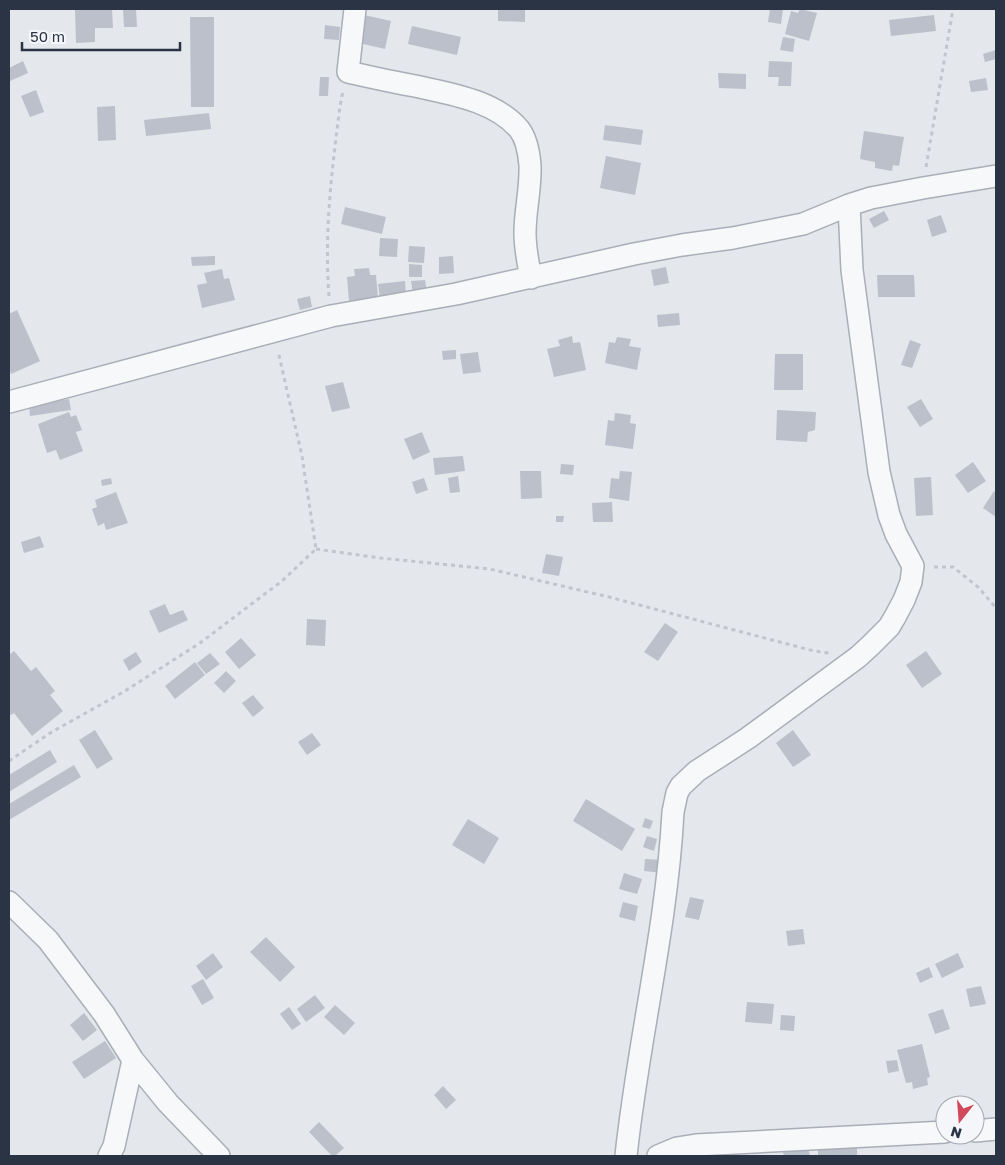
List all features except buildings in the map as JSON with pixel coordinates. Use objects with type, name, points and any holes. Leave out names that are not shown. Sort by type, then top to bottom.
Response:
[{"type":"street","points":[[355,9],[348,72],[457,96],[484,104],[507,117],[520,130],[527,145],[530,165],[525,254],[531,278]]},
{"type":"street","points":[[9,402],[331,316],[456,294],[634,254],[733,238],[803,224],[871,198],[996,176]]},
{"type":"street","points":[[626,1156],[633,1099],[660,932],[673,812],[677,793],[681,786],[697,771],[748,738],[858,657],[882,635],[895,617],[911,582],[913,566],[896,534],[889,515],[879,472],[852,270],[849,205]]},
{"type":"street","points":[[9,902],[48,940],[104,1014],[133,1060],[168,1102],[218,1156]]},
{"type":"street","points":[[109,1156],[114,1146],[125,1089],[133,1060]]},
{"type":"street","points":[[658,1156],[677,1148],[696,1145],[935,1133]]},
{"type":"path","points":[[923,188],[954,9]]},
{"type":"path","points":[[331,316],[328,278],[329,202],[340,106],[348,72]]},
{"type":"path","points":[[273,331],[302,456],[316,549]]},
{"type":"path","points":[[316,549],[490,570],[609,597],[814,651],[858,657]]},
{"type":"path","points":[[9,761],[50,733],[124,691],[200,643],[282,581],[316,549]]},
{"type":"path","points":[[913,566],[953,567],[978,587],[996,608]]}]
